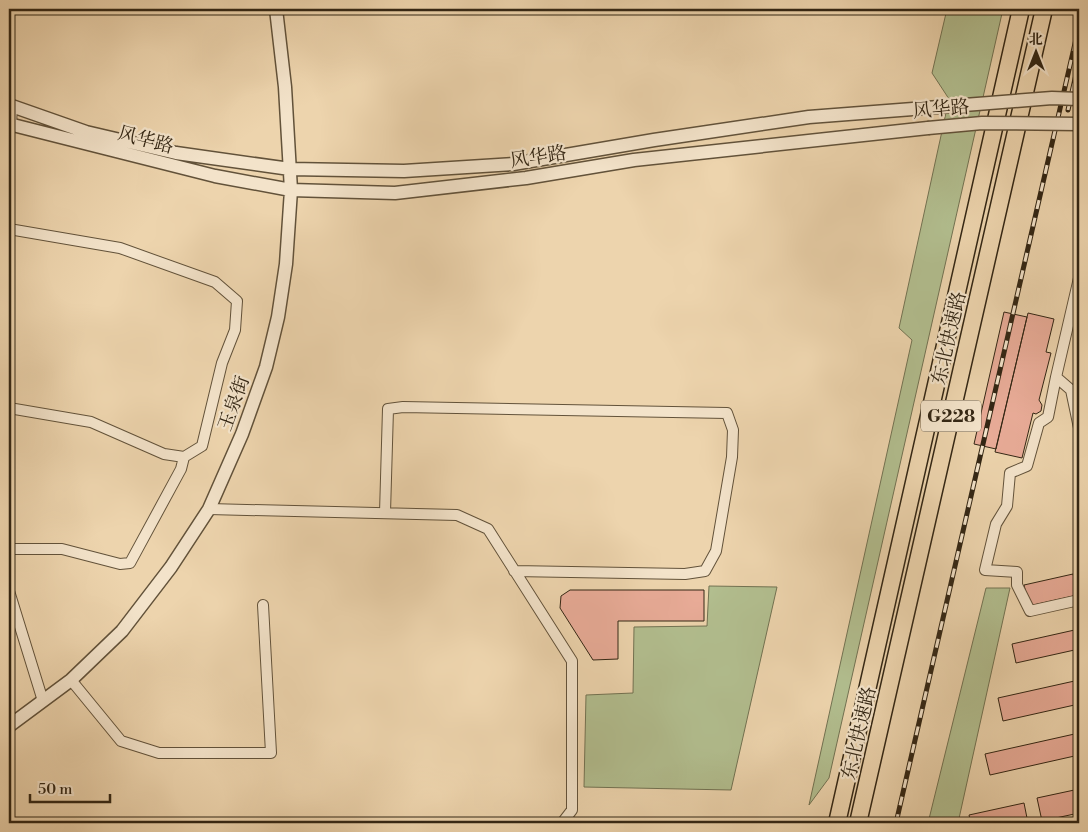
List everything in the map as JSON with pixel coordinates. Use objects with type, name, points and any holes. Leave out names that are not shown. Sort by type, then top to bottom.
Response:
[{"type":"highway","name":"东北快速路","points":[[837,823],[1021,9]]},
{"type":"highway","name":"东北快速路","points":[[858,823],[1044,9]]},
{"type":"street","name":"玉泉街","points":[[9,726],[71,680],[122,631],[171,567],[209,509],[242,434],[266,367],[278,316],[286,264],[291,190],[285,87],[276,9]]},
{"type":"street","name":"风华路","points":[[10,105],[86,132],[176,153],[290,169],[404,171],[514,164],[654,140],[809,117],[1052,98],[1079,99]]},
{"type":"street","points":[[10,105],[10,127]]},
{"type":"street","name":"风华路","points":[[10,127],[215,176],[291,190],[395,193],[526,178],[634,160],[928,128],[982,123],[1079,124]]},
{"type":"street","points":[[9,229],[120,248],[215,282],[237,301],[235,330],[222,363],[202,446],[184,457],[164,454],[91,422],[9,408]]},
{"type":"street","points":[[1079,278],[1048,417],[1039,423],[1027,466],[1010,473],[1007,506],[996,524],[985,570],[1017,572],[1017,585],[1030,611],[1079,600]]},
{"type":"street","points":[[1056,377],[1071,390],[1079,428]]},
{"type":"street","points":[[385,513],[388,409],[403,407],[727,413],[733,430],[732,457],[716,551],[705,571],[685,574],[514,571]]},
{"type":"street","points":[[9,548],[62,549],[120,564],[130,563],[181,469],[184,457]]},
{"type":"street","points":[[209,509],[457,515],[488,530],[572,661],[572,810],[562,823]]},
{"type":"street","points":[[9,591],[43,701]]},
{"type":"street","points":[[71,680],[121,741],[159,753],[271,752],[263,605]]},
{"type":"green space","points":[[947,9],[1003,9],[829,778],[809,805],[912,340],[899,328],[949,99],[932,73]]},
{"type":"green space","points":[[709,586],[777,587],[731,790],[584,787],[586,695],[633,693],[634,627],[707,626]]},
{"type":"green space","points":[[986,588],[1010,588],[958,823],[928,823]]},
{"type":"building","points":[[1004,312],[1027,317],[996,449],[974,444]]},
{"type":"building","points":[[1028,313],[1054,319],[1046,352],[1051,353],[1039,400],[1042,405],[1041,411],[1036,414],[1033,413],[1022,458],[995,452]]},
{"type":"building","points":[[1073,574],[1078,595],[1029,606],[1024,585]]},
{"type":"building","points":[[570,590],[704,590],[704,621],[618,621],[618,659],[593,660],[560,608],[561,596]]},
{"type":"building","points":[[1079,629],[1079,649],[1016,663],[1012,644]]},
{"type":"building","points":[[1079,680],[1079,704],[1003,721],[998,698]]},
{"type":"building","points":[[1079,733],[1079,755],[990,775],[985,754]]},
{"type":"building","points":[[1079,789],[1079,813],[1042,821],[1037,798]]},
{"type":"building","points":[[1024,803],[1028,823],[971,823],[969,815]]},
{"type":"railway","points":[[896,823],[1079,26]]},
{"type":"railway","points":[[1068,110],[1079,61]]}]
